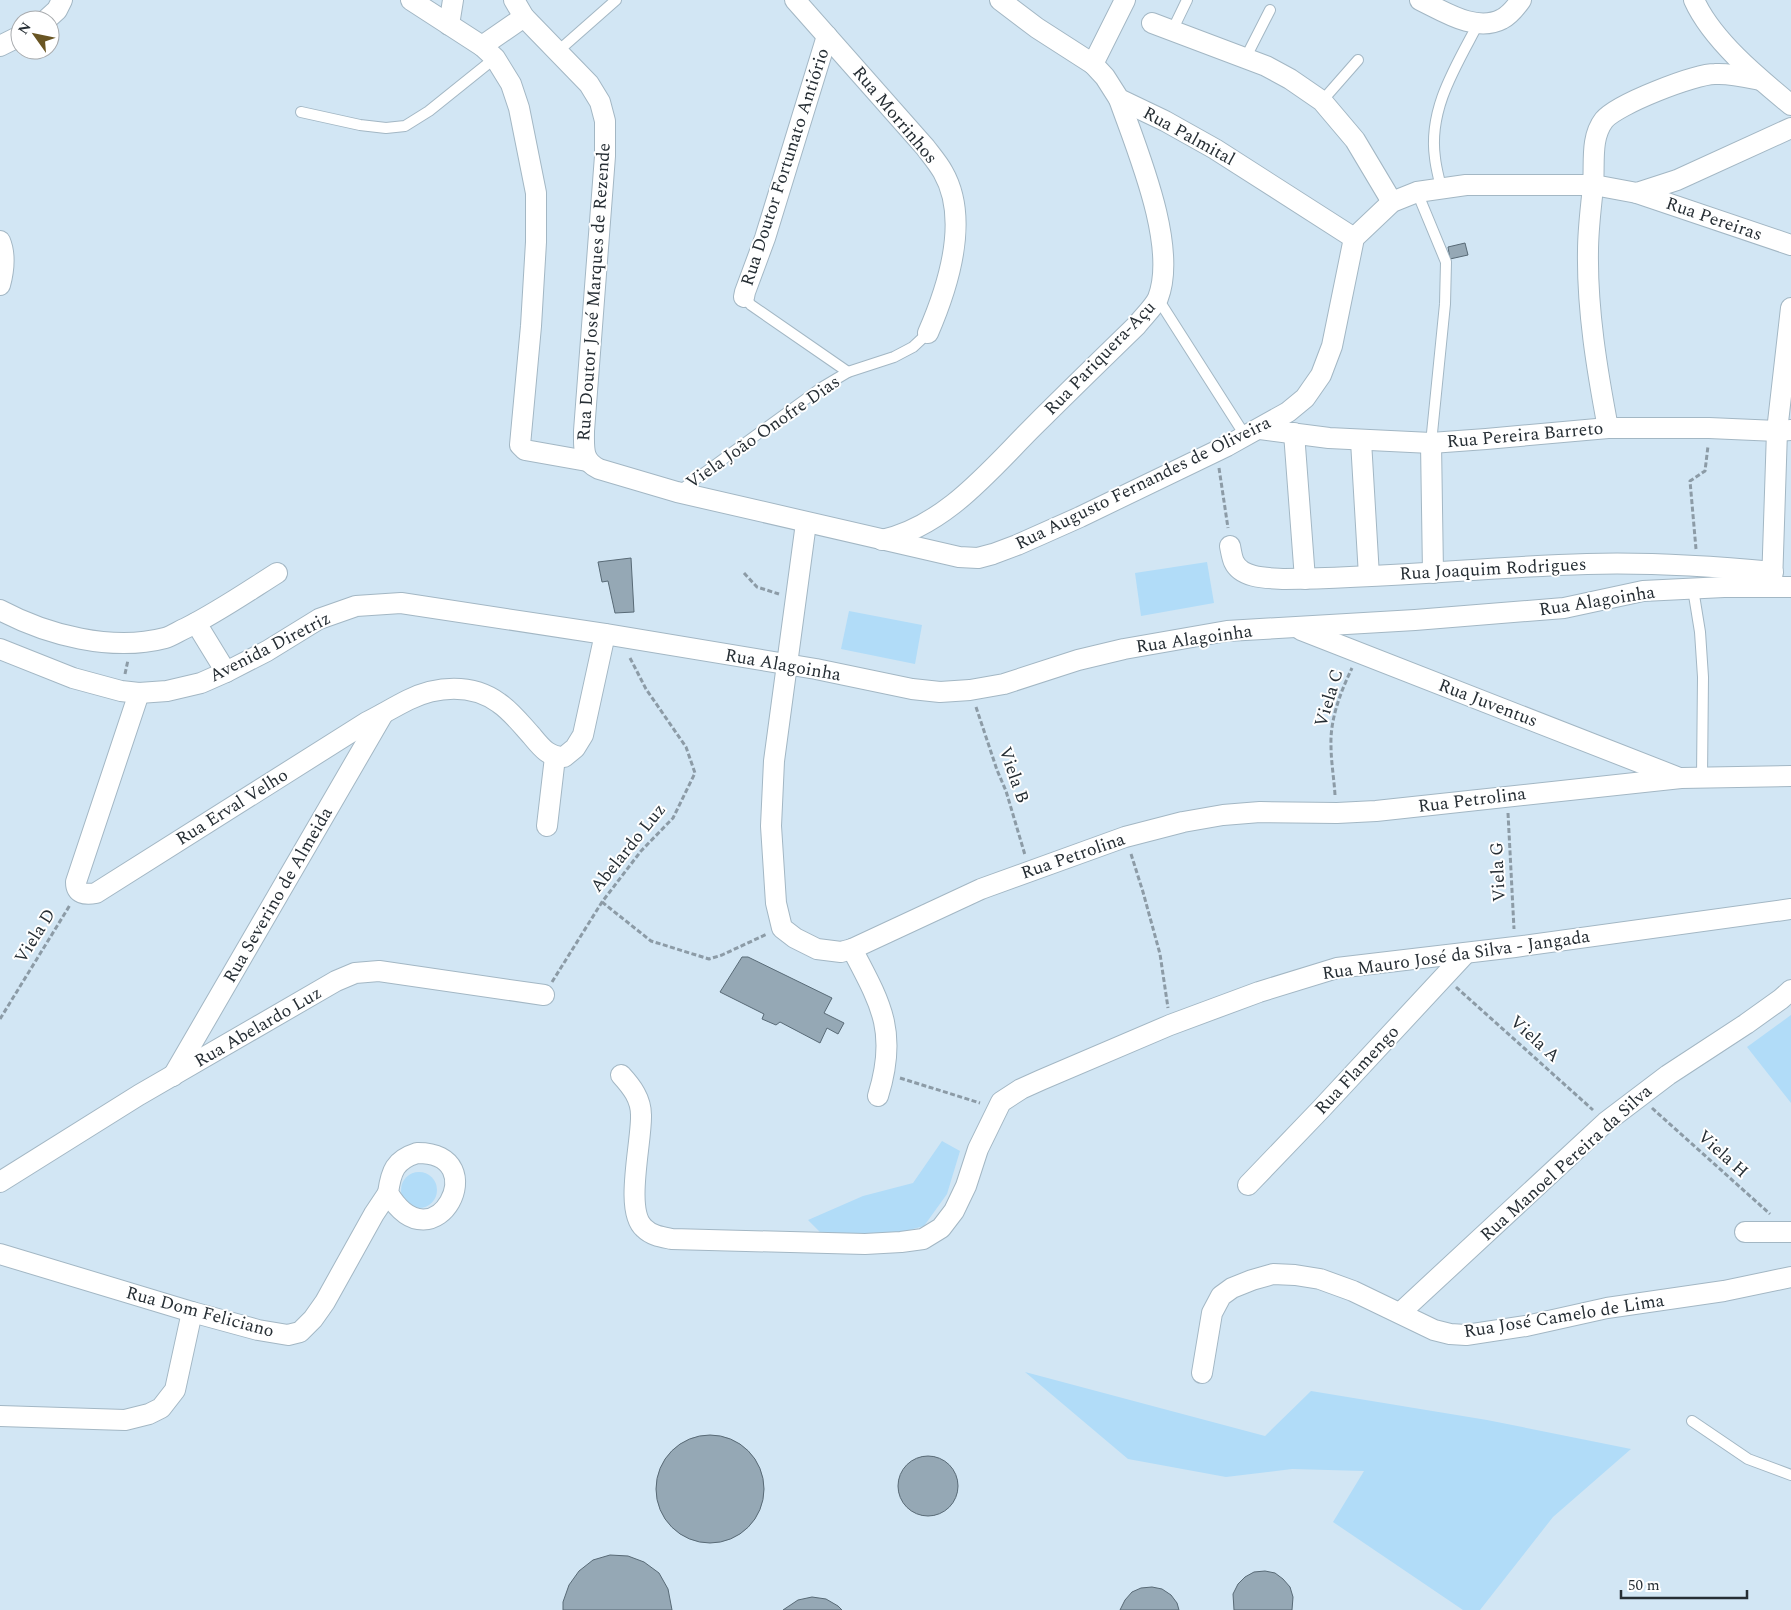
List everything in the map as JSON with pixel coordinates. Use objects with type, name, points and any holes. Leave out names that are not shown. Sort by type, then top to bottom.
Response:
[{"type":"street","points":[[411,0],[488,52],[511,84],[519,108],[536,193],[532,326],[520,445],[525,450],[587,460]]},
{"type":"street","points":[[449,25],[453,0]]},
{"type":"street","name":"Rua Doutor José Marques de Rezende","points":[[514,0],[524,17],[589,84],[600,102],[605,122],[605,156],[584,431],[584,454],[587,460],[599,470],[677,492],[881,540]]},
{"type":"street","name":"Rua Morrinhos","points":[[795,0],[925,147],[944,173],[953,198],[955,223],[952,255],[940,304],[928,333]]},
{"type":"street","points":[[1000,0],[1037,28],[1094,64],[1119,99]]},
{"type":"street","points":[[1094,64],[1125,0]]},
{"type":"street","points":[[1420,0],[1452,15],[1478,24],[1491,23],[1503,19],[1512,12],[1521,0]]},
{"type":"street","points":[[1694,0],[1699,10],[1735,56],[1760,80],[1791,105]]},
{"type":"street","points":[[488,52],[524,17]]},
{"type":"street","points":[[1152,23],[1266,66],[1290,79],[1322,102],[1354,140],[1392,202]]},
{"type":"street","name":"Rua Doutor Fortunato Antiório","points":[[744,297],[765,238],[827,36]]},
{"type":"street","points":[[1608,428],[1594,348],[1588,251],[1597,134],[1605,120],[1618,109],[1674,84],[1700,76],[1716,74],[1760,80]]},
{"type":"street","name":"Rua Palmital","points":[[1119,99],[1165,121],[1215,149],[1354,238]]},
{"type":"street","name":"Rua Pariquera-Açu","points":[[881,540],[898,536],[937,517],[971,488],[1137,325],[1158,299],[1164,265],[1158,218],[1143,164],[1119,99]]},
{"type":"street","points":[[1354,238],[1392,202],[1416,192],[1466,185],[1594,185],[1637,193],[1677,180],[1791,128]]},
{"type":"street","name":"Rua Pereiras","points":[[1637,193],[1791,245]]},
{"type":"street","name":"Rua Augusto Fernandes de Oliveira","points":[[881,540],[958,557],[978,558],[993,554],[1080,517],[1253,433],[1288,412],[1305,398],[1321,375],[1334,337],[1354,238]]},
{"type":"street","points":[[0,241],[4,250],[4,272],[0,285]]},
{"type":"street","points":[[1778,582],[1791,308]]},
{"type":"street","name":"Rua Pereira Barreto","points":[[1253,433],[1294,433],[1361,441],[1431,443],[1608,428],[1709,428],[1784,431]]},
{"type":"street","points":[[1294,433],[1305,579]]},
{"type":"street","points":[[1361,441],[1369,576]]},
{"type":"street","points":[[1431,443],[1434,573]]},
{"type":"street","points":[[782,928],[776,903],[771,826],[774,761],[806,523]]},
{"type":"street","name":"Rua Joaquim Rodrigues","points":[[1230,546],[1234,562],[1239,569],[1265,578],[1305,579],[1588,564],[1642,564],[1697,565],[1778,582]]},
{"type":"street","points":[[1642,564],[1643,592]]},
{"type":"street","points":[[0,610],[43,630],[87,640],[132,642],[166,638],[221,609],[277,573]]},
{"type":"street","name":"Rua Alagoinha","points":[[612,635],[816,669],[912,689],[940,692],[970,690],[1004,684],[1078,660],[1124,649],[1227,631],[1564,608],[1643,592],[1693,590],[1778,582]]},
{"type":"street","name":"Avenida Diretriz","points":[[0,649],[74,678],[130,692],[167,691],[193,685],[226,672],[267,651],[320,619],[356,606],[401,603],[612,635]]},
{"type":"street","points":[[196,623],[226,672]]},
{"type":"street","name":"Rua Juventus","points":[[1294,627],[1681,778]]},
{"type":"street","points":[[548,826],[555,757],[564,757],[575,748],[582,735],[612,635]]},
{"type":"street","name":"Rua Erval Velho","points":[[78,892],[87,895],[96,893],[384,713],[409,699],[437,689],[480,692],[498,702],[514,716],[544,750],[555,757]]},
{"type":"street","points":[[78,892],[76,882],[130,692]]},
{"type":"street","name":"Rua Severino de Almeida","points":[[172,1078],[384,713]]},
{"type":"street","name":"Rua Petrolina","points":[[782,928],[795,938],[817,949],[841,952],[852,949],[949,903],[1030,870],[1126,837],[1183,822],[1223,815],[1286,812],[1337,813],[1430,806],[1681,778],[1788,780]]},
{"type":"street","name":"Rua Mauro José da Silva - Jangada","points":[[621,1075],[635,1090],[641,1114],[634,1189],[636,1214],[642,1227],[655,1236],[672,1239],[865,1244],[924,1238],[941,1228],[954,1211],[966,1186],[978,1149],[1001,1102],[1021,1089],[1170,1025],[1268,989],[1337,968],[1515,947],[1791,909]]},
{"type":"street","points":[[852,949],[878,999],[886,1024],[885,1074],[878,1096]]},
{"type":"street","name":"Rua Flamengo","points":[[1248,1185],[1466,953]]},
{"type":"street","name":"Rua Abelardo Luz","points":[[0,1182],[140,1095],[336,981],[356,974],[379,971],[544,995]]},
{"type":"street","name":"Rua Manoel Pereira da Silva","points":[[1400,1313],[1606,1122],[1638,1096],[1746,1024],[1791,990]]},
{"type":"street","name":"Rua Dom Feliciano","points":[[0,1254],[192,1312],[258,1330],[288,1335],[300,1332],[313,1320],[388,1193]]},
{"type":"street","points":[[1745,1232],[1790,1232]]},
{"type":"street","name":"Rua José Camelo de Lima","points":[[1202,1373],[1212,1313],[1221,1296],[1232,1288],[1273,1274],[1320,1279],[1353,1291],[1434,1330],[1450,1334],[1474,1334],[1526,1326],[1607,1308],[1724,1291],[1791,1277]]},
{"type":"street","points":[[0,1416],[125,1420],[150,1414],[161,1408],[176,1390],[192,1312]]},
{"type":"lane","points":[[557,52],[616,0]]},
{"type":"lane","points":[[1172,31],[1187,0]]},
{"type":"lane","points":[[1245,59],[1270,10]]},
{"type":"lane","points":[[1441,188],[1435,156],[1436,113],[1453,72],[1478,24]]},
{"type":"lane","points":[[301,112],[360,125],[386,128],[405,126],[429,110],[488,52]]},
{"type":"lane","points":[[1322,102],[1358,60]]},
{"type":"lane","points":[[1416,192],[1446,262],[1445,304],[1431,443]]},
{"type":"lane","points":[[744,297],[751,305],[848,372]]},
{"type":"lane","points":[[1158,299],[1253,433]]},
{"type":"lane","name":"Viela João Onofre Dias","points":[[677,492],[821,388],[848,372],[894,357],[913,347],[928,333]]},
{"type":"lane","points":[[1693,590],[1700,632],[1702,668],[1702,778]]},
{"type":"lane","points":[[1692,1421],[1748,1459],[1791,1476]]},
{"type":"path","points":[[1697,565],[1690,481],[1705,471],[1709,428]]},
{"type":"path","points":[[1215,452],[1220,472],[1230,546]]},
{"type":"path","points":[[744,573],[757,587],[796,601]]},
{"type":"path","name":"Abelardo Luz","points":[[544,995],[602,902],[641,851],[673,818],[695,773],[686,747],[612,635]]},
{"type":"path","points":[[130,692],[132,642]]},
{"type":"path","name":"Viela C","points":[[1337,813],[1331,744],[1332,723],[1340,698],[1360,653]]},
{"type":"path","name":"Viela B","points":[[970,690],[1006,791],[1030,870]]},
{"type":"path","name":"Viela G","points":[[1508,796],[1515,947]]},
{"type":"path","points":[[1126,837],[1144,892],[1160,954],[1170,1025]]},
{"type":"path","name":"Viela D","points":[[0,1019],[78,892]]},
{"type":"path","points":[[602,902],[651,941],[709,959],[782,928]]},
{"type":"path","name":"Viela A","points":[[1445,977],[1606,1122]]},
{"type":"path","points":[[885,1074],[998,1108]]},
{"type":"path","name":"Viela H","points":[[1638,1096],[1790,1232]]},
{"type":"shaded area","points":[[1207,562],[1214,603],[1141,616],[1135,573]]},
{"type":"shaded area","points":[[849,611],[922,625],[915,664],[841,649]]},
{"type":"shaded area","points":[[1791,1015],[1791,1103],[1747,1047]]},
{"type":"shaded area","points":[[942,1141],[960,1151],[947,1194],[924,1226],[894,1234],[822,1234],[808,1220],[863,1196],[913,1183]]},
{"type":"shaded area","points":[[419,1172],[426,1173],[432,1177],[436,1183],[436,1197],[432,1203],[426,1207],[419,1208],[412,1207],[406,1203],[402,1197],[401,1190],[402,1183],[406,1177],[412,1173]]},
{"type":"shaded area","points":[[1025,1372],[1265,1436],[1311,1391],[1487,1420],[1631,1449],[1553,1517],[1480,1610],[1463,1610],[1333,1522],[1364,1471],[1292,1469],[1226,1477],[1128,1459]]},
{"type":"building","points":[[1465,243],[1468,255],[1450,259],[1448,247]]},
{"type":"building","points":[[631,558],[634,612],[615,613],[608,581],[602,582],[598,562]]},
{"type":"building","points":[[742,957],[748,957],[832,998],[824,1013],[844,1023],[838,1034],[827,1028],[820,1043],[780,1022],[776,1025],[762,1019],[764,1014],[720,992]]},
{"type":"building","points":[[710,1435],[731,1439],[748,1451],[760,1468],[764,1489],[760,1510],[748,1527],[731,1539],[710,1543],[689,1539],[672,1527],[660,1510],[656,1489],[660,1468],[672,1451],[689,1439]]},
{"type":"building","points":[[922,1456],[934,1456],[945,1461],[953,1469],[958,1480],[956,1498],[945,1511],[934,1516],[922,1516],[911,1511],[903,1503],[898,1492],[898,1480],[903,1469],[911,1461]]},
{"type":"building","points":[[610,1555],[628,1556],[644,1562],[659,1573],[668,1589],[672,1610],[563,1610],[563,1602],[569,1585],[579,1571],[593,1560]]},
{"type":"building","points":[[1265,1571],[1275,1573],[1290,1587],[1293,1597],[1292,1610],[1234,1610],[1233,1594],[1238,1584],[1254,1572]]},
{"type":"building","points":[[1152,1587],[1162,1589],[1171,1595],[1177,1603],[1179,1610],[1120,1610],[1132,1592],[1141,1588]]},
{"type":"building","points":[[812,1597],[826,1599],[842,1610],[783,1610],[798,1600]]}]
